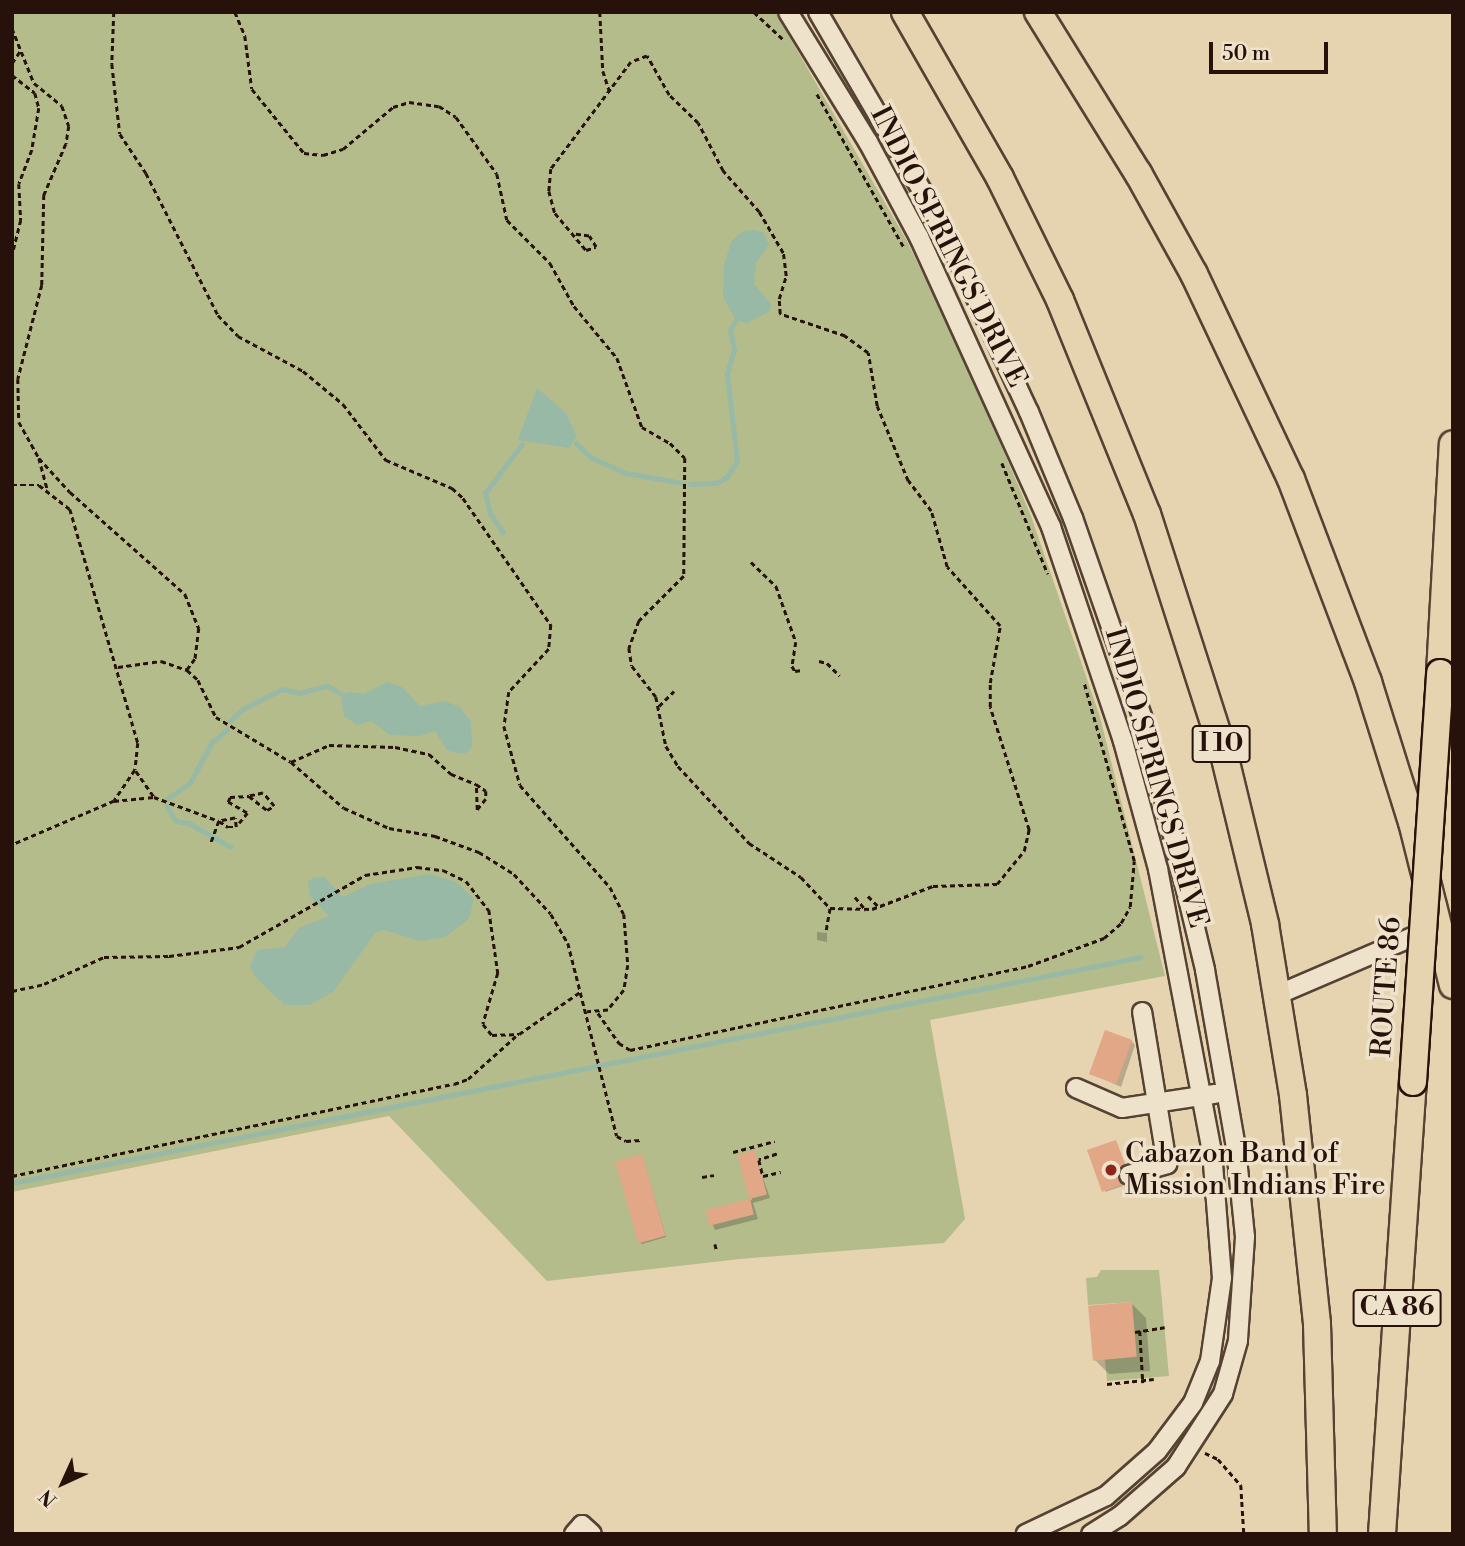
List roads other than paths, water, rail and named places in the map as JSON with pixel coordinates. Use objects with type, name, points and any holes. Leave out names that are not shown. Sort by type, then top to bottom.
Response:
[{"type":"highway","name":"I 10","points":[[905,12],[1000,178],[1060,300],[1147,514],[1224,754],[1277,995],[1307,1211],[1317,1324],[1323,1534]]},
{"type":"highway","points":[[1038,12],[1138,173],[1188,263],[1291,479],[1368,681],[1412,822],[1453,983]]},
{"type":"highway","name":"ROUTE 86","points":[[1382,1534],[1453,444]]},
{"type":"lane","name":"INDIO SPRINGS DRIVE","points":[[788,12],[869,142],[919,237],[1051,527],[1119,729],[1158,869],[1203,1096],[1222,1238],[1222,1278],[1215,1336],[1202,1384],[1181,1423],[1131,1476],[1079,1512],[1026,1534]]},
{"type":"lane","name":"INDIO SPRINGS DRIVE","points":[[818,12],[943,227],[1029,412],[1073,518],[1149,736],[1205,971],[1226,1092],[1245,1237],[1243,1313],[1232,1368],[1211,1416],[1176,1467],[1120,1516],[1091,1534]]},
{"type":"lane","points":[[1277,995],[1439,926]]},
{"type":"lane","points":[[1127,1170],[1167,1164],[1142,1012]]},
{"type":"lane","points":[[1076,1088],[1122,1108],[1226,1092]]},
{"type":"lane","points":[[574,1534],[582,1525],[592,1534]]},
{"type":"waterway","points":[[690,484],[716,483],[727,477],[737,461],[727,374],[734,350],[730,330],[736,320]]},
{"type":"waterway","points":[[576,443],[591,457],[626,473],[683,483]]},
{"type":"waterway","points":[[503,533],[490,514],[485,493],[522,444]]},
{"type":"waterway","points":[[230,721],[243,709],[282,689],[300,693],[327,686],[344,695]]},
{"type":"waterway","points":[[167,799],[190,783],[212,742],[227,730]]},
{"type":"waterway","points":[[167,806],[176,821],[189,823],[231,847]]},
{"type":"waterway","points":[[12,1183],[1141,957]]},
{"type":"place","name":"Cabazon Band of Mission Indians Fire","points":[[1111,1170]]}]
